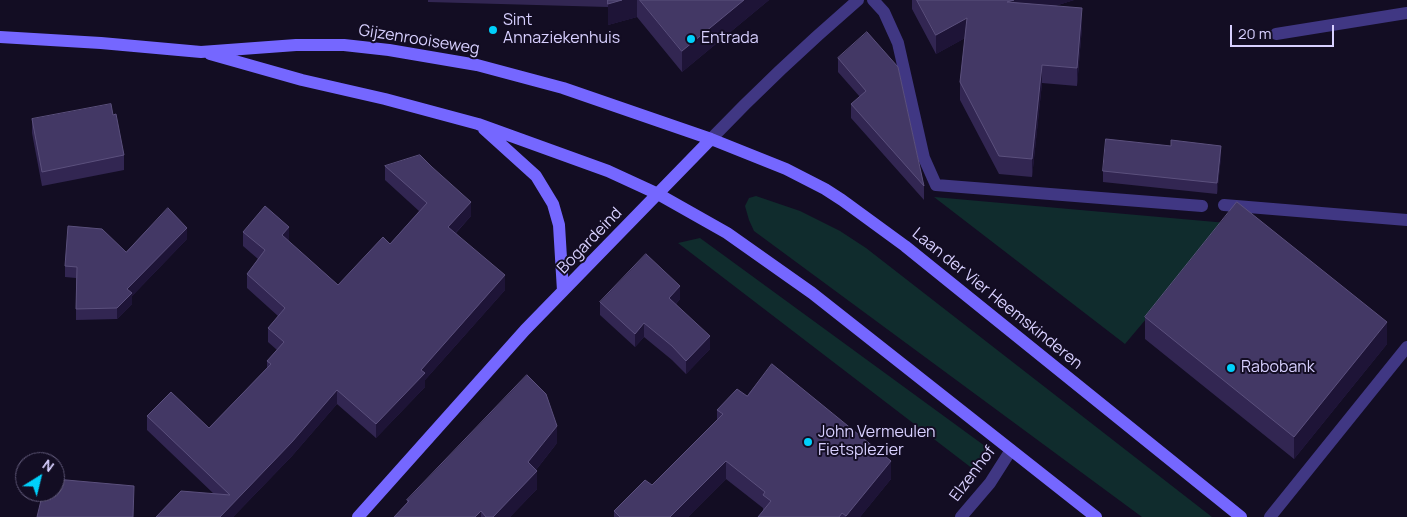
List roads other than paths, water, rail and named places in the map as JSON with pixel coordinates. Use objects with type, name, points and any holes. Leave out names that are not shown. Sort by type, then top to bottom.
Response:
[{"type":"main road","name":"Gijzenrooiseweg","points":[[0,38],[101,43],[201,52],[296,45],[344,45],[389,50],[477,65],[563,88],[711,139]]},
{"type":"main road","name":"Gijzenrooiseweg","points":[[201,52],[302,80],[385,99],[478,124],[608,171],[658,194]]},
{"type":"main road","points":[[478,124],[536,176],[553,204],[559,225],[563,291]]},
{"type":"main road","name":"Bogardeind","points":[[358,517],[525,330],[711,139]]},
{"type":"main road","name":"Laan der Vier Heemskinderen","points":[[711,139],[786,169],[825,190],[866,218],[905,246],[1241,517]]},
{"type":"main road","points":[[658,194],[727,233],[812,293],[1096,517]]},
{"type":"street","name":"Bogardeind","points":[[711,139],[766,82],[858,0]]},
{"type":"street","points":[[873,0],[884,12],[898,43],[924,158],[936,185],[1202,206]]},
{"type":"street","points":[[1276,34],[1407,13]]},
{"type":"street","points":[[1224,205],[1407,220]]},
{"type":"street","points":[[1270,517],[1407,347]]},
{"type":"street","name":"Elzenhof","points":[[961,517],[990,483],[1011,450]]},
{"type":"place","name":"Sint Annaziekenhuis","points":[[493,30]]},
{"type":"place","name":"Entrada","points":[[691,39]]},
{"type":"place","name":"Rabobank","points":[[1231,368]]},
{"type":"place","name":"John Vermeulen Fietsplezier","points":[[808,442]]}]
